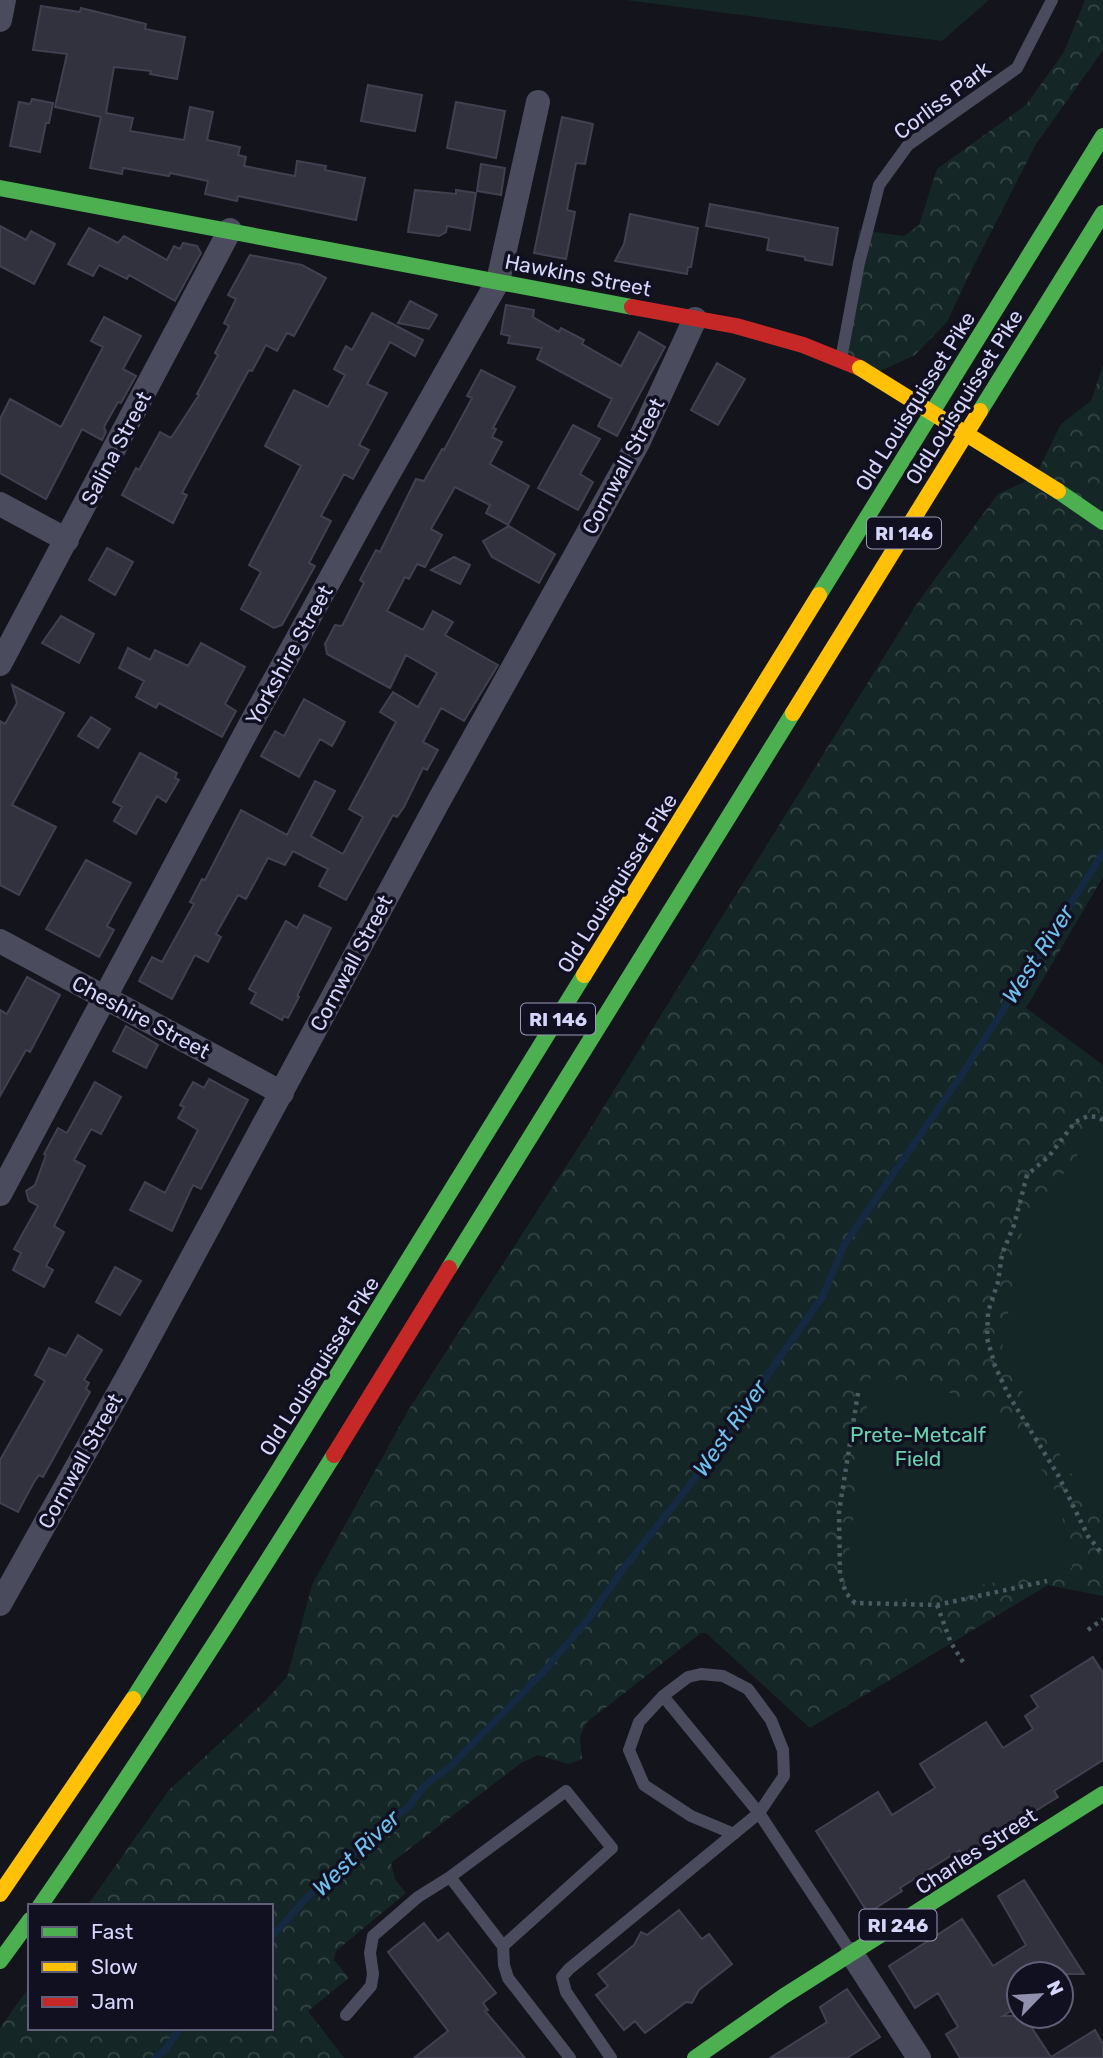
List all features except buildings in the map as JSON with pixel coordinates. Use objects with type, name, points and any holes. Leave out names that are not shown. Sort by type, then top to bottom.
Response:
[{"type":"main road","name":"Old Louisquisset Pike","points":[[0,1894],[134,1698],[259,1502],[1103,136]]},
{"type":"main road","name":"Hawkins Street","points":[[0,188],[736,326],[792,341],[860,368],[1103,522]]},
{"type":"main road","name":"OldLouisquisset Pike","points":[[41,1904],[225,1629],[1103,212]]},
{"type":"main road","name":"Charles Street","points":[[695,2058],[784,1996],[1103,1794]]},
{"type":"main road","points":[[0,1961],[28,1923]]},
{"type":"street","points":[[0,20],[4,0]]},
{"type":"street","name":"Yorkshire Street","points":[[0,1194],[333,573],[498,281],[538,102]]},
{"type":"street","name":"Salina Street","points":[[0,664],[230,230]]},
{"type":"street","name":"Cornwall Street","points":[[0,1604],[134,1365],[437,804],[638,443],[695,319]]},
{"type":"street","points":[[0,504],[66,540]]},
{"type":"street","name":"Cheshire Street","points":[[0,941],[282,1093]]},
{"type":"street","points":[[852,1954],[919,2058]]},
{"type":"lane","name":"Corliss Park","points":[[841,360],[859,263],[879,185],[908,145],[1017,68],[1052,0]]},
{"type":"lane","points":[[611,2058],[566,1992],[562,1977],[760,1813],[785,1776],[783,1750],[771,1720],[748,1689],[723,1676],[701,1674],[688,1677],[663,1696],[639,1722],[629,1749],[644,1785],[691,1816],[734,1834]]},
{"type":"lane","points":[[663,1696],[760,1813],[852,1954]]},
{"type":"lane","points":[[346,2015],[370,1986],[373,1974],[370,1953],[373,1936],[418,1897],[450,1877],[566,1791],[612,1848],[503,1945]]},
{"type":"lane","points":[[450,1877],[503,1945],[508,1978],[570,2058]]},
{"type":"path","points":[[1103,1120],[1088,1116],[1075,1122],[1049,1156],[1027,1175],[1014,1225],[1002,1254],[998,1282],[988,1312],[987,1338],[1007,1394],[1058,1475],[1088,1536],[1103,1555]]},
{"type":"path","points":[[858,1393],[839,1512],[841,1575],[846,1593],[855,1603],[937,1605],[1046,1581]]},
{"type":"path","points":[[937,1605],[951,1643],[963,1662]]},
{"type":"path","points":[[1088,1630],[1103,1619]]},
{"type":"green space","points":[[626,0],[989,0],[942,41]]},
{"type":"green space","points":[[1085,0],[1103,0],[1103,50],[1036,144],[947,322],[915,355],[876,373],[844,354],[859,230],[904,236],[919,225],[937,169],[1026,105],[1064,52]]},
{"type":"green space","name":"Prete-Metcalf Field","points":[[1103,365],[1103,877],[1026,1008],[1103,1065],[1103,1596],[1048,1585],[810,1728],[706,1633],[701,1633],[586,1723],[580,1737],[582,1759],[568,1764],[538,1755],[521,1763],[391,1863],[395,1879],[406,1893],[336,1951],[334,1960],[349,1978],[308,2011],[344,2058],[0,2058],[0,2028],[28,1989],[28,2030],[273,2030],[273,1904],[88,1904],[169,1790],[265,1701],[287,1677],[312,1585],[409,1409],[585,1137],[918,602],[998,494],[1035,477],[1061,424],[1091,401]]},
{"type":"green space","points":[[1098,1128],[1103,1131],[1103,1522],[1094,1512],[1001,1355],[1023,1227]]},
{"type":"green space","name":"Prete-Metcalf Field","points":[[871,1374],[944,1390],[1011,1423],[1058,1495],[1072,1568],[861,1607],[845,1586]]},
{"type":"waterway","name":"West River","points":[[273,1935],[315,1889],[409,1806],[426,1784],[451,1766],[544,1671],[589,1618],[620,1573],[692,1482],[823,1296],[844,1245],[963,1073],[1103,853]]},
{"type":"waterway","name":"West River","points":[[155,2058],[166,2049],[179,2030]]},
{"type":"traffic: fast","points":[[819,595],[1103,136]]},
{"type":"traffic: fast","points":[[0,188],[632,307]]},
{"type":"traffic: fast","points":[[980,411],[1103,213]]},
{"type":"traffic: fast","points":[[1058,491],[1103,522]]},
{"type":"traffic: fast","points":[[449,1268],[793,713]]},
{"type":"traffic: fast","points":[[133,1699],[273,1479],[584,975]]},
{"type":"traffic: fast","points":[[41,1904],[190,1682],[334,1455]]},
{"type":"traffic: fast","points":[[695,2058],[784,1996],[1103,1794]]},
{"type":"traffic: fast","points":[[0,1961],[28,1923]]},
{"type":"traffic: slow","points":[[860,368],[1058,491]]},
{"type":"traffic: slow","points":[[793,713],[980,411]]},
{"type":"traffic: slow","points":[[584,975],[819,595]]},
{"type":"traffic: slow","points":[[0,1894],[133,1699]]},
{"type":"traffic: jam","points":[[632,307],[736,326],[803,345],[860,368]]},
{"type":"traffic: jam","points":[[334,1455],[449,1268]]}]
